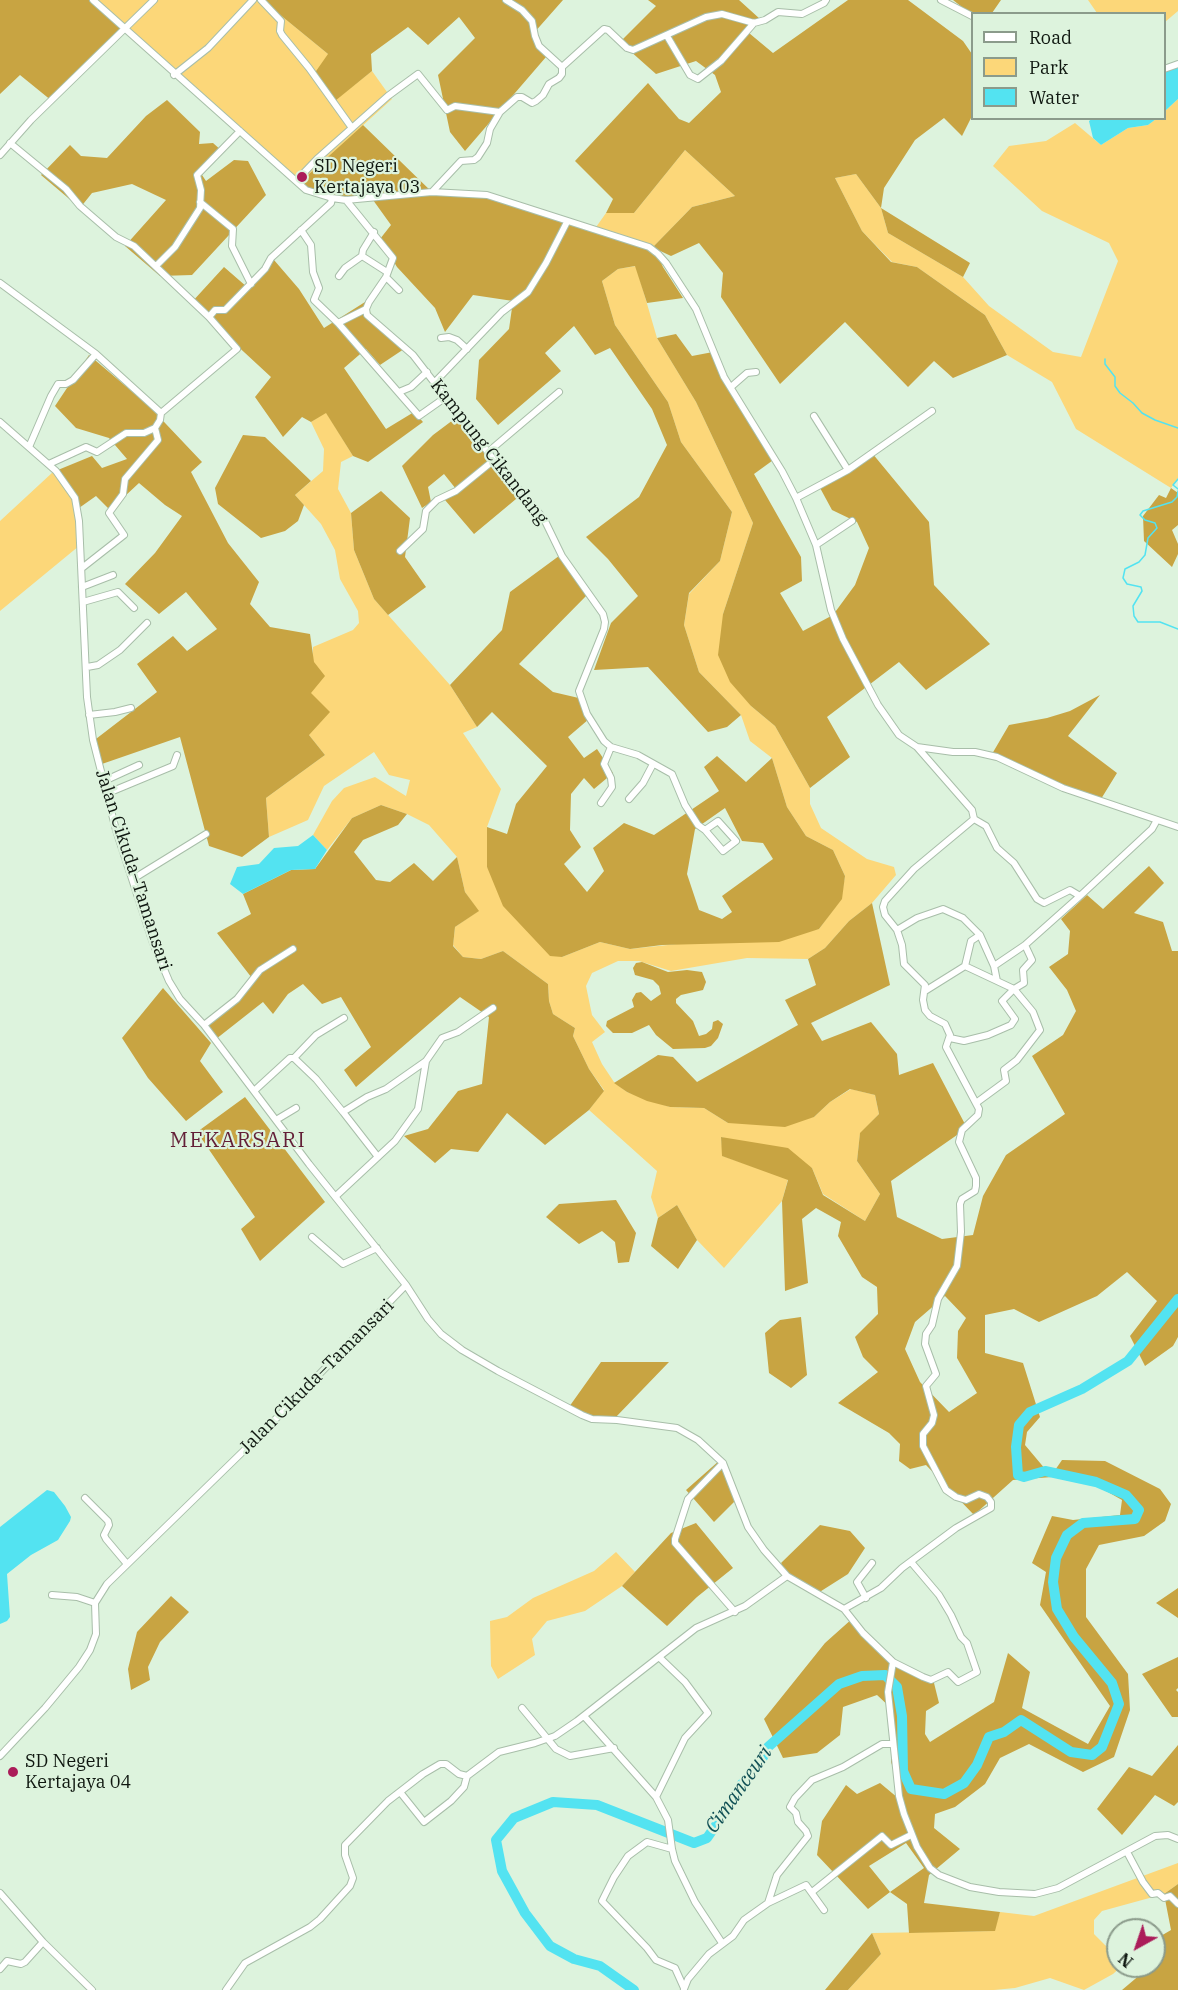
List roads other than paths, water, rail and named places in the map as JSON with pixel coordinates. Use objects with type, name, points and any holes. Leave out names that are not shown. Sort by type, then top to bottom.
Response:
[{"type":"street","points":[[93,0],[174,75],[306,190],[346,200],[432,192],[487,195],[649,247],[658,254],[696,309],[716,362],[796,498],[816,545],[831,610],[843,639],[888,720],[899,735],[917,747],[972,810],[974,819],[986,826],[997,848],[1014,863],[1037,898],[1044,903],[1070,890],[1080,896]]},
{"type":"street","points":[[0,155],[124,27],[154,0]]},
{"type":"street","points":[[174,75],[208,48],[253,0]]},
{"type":"street","points":[[261,0],[280,21],[282,35],[352,128]]},
{"type":"street","points":[[432,192],[461,161],[474,160],[478,157],[487,144],[490,129],[500,112],[517,97],[522,97],[532,103],[536,101],[543,96],[549,84],[562,74],[562,68],[539,46],[532,21],[522,10],[506,0]]},
{"type":"street","points":[[562,68],[604,29],[627,48],[633,50],[706,16],[722,14],[754,23],[765,20],[778,12],[802,14],[826,0]]},
{"type":"street","points":[[941,0],[971,15]]},
{"type":"street","points":[[667,36],[690,75],[698,79],[721,62],[754,23]]},
{"type":"street","points":[[296,182],[317,159],[388,96],[418,74],[447,110],[455,106],[500,112]]},
{"type":"street","points":[[156,266],[175,247],[200,208],[201,190],[196,175],[240,131]]},
{"type":"street","points":[[10,143],[66,189],[80,206],[116,237],[134,246],[209,317],[237,349],[161,413],[155,428],[144,433],[126,433],[96,452],[86,447],[49,464]]},
{"type":"street","points":[[209,317],[215,310],[225,310],[265,269],[271,258],[331,203],[332,198]]},
{"type":"street","points":[[338,323],[366,309],[393,258],[346,200]]},
{"type":"street","points":[[200,202],[232,229],[232,246],[251,284]]},
{"type":"street","points":[[435,382],[502,312],[528,292],[567,222]]},
{"type":"street","points":[[301,230],[312,245],[313,272],[320,288],[314,300],[338,323],[419,416],[446,397]]},
{"type":"street","points":[[339,276],[345,268],[362,256],[374,232]]},
{"type":"street","points":[[362,256],[386,275],[399,290]]},
{"type":"street","points":[[0,283],[96,354],[161,413]]},
{"type":"street","name":"Kampung Cikandang","points":[[366,309],[367,315],[373,321],[413,355],[488,452],[544,519],[562,555],[603,614],[604,629],[579,691],[587,714],[604,741],[611,747]]},
{"type":"street","points":[[441,338],[449,337],[457,340],[467,349]]},
{"type":"street","points":[[29,447],[58,384],[66,384],[73,380],[96,354]]},
{"type":"street","points":[[399,392],[411,387],[427,372]]},
{"type":"street","points":[[731,387],[747,373],[756,372]]},
{"type":"street","points":[[488,452],[559,392]]},
{"type":"street","points":[[796,498],[848,470],[932,411]]},
{"type":"street","points":[[814,416],[848,470]]},
{"type":"street","name":"Jalan Cikuda–Tamansari","points":[[0,422],[56,471],[75,498],[79,521],[89,715],[93,740],[116,830],[153,943],[169,981],[180,999],[204,1024],[406,1286],[257,1438],[107,1584],[95,1603]]},
{"type":"street","points":[[82,568],[124,535],[109,513],[123,494],[124,479],[158,440],[155,428]]},
{"type":"street","points":[[400,551],[423,529],[426,511],[437,500],[456,491],[494,459]]},
{"type":"street","points":[[816,545],[852,521]]},
{"type":"street","points":[[82,587],[113,575]]},
{"type":"street","points":[[83,602],[118,592],[134,608]]},
{"type":"street","points":[[87,667],[98,665],[120,650],[147,623]]},
{"type":"street","points":[[89,715],[130,708]]},
{"type":"street","points":[[601,802],[612,787],[611,778],[604,764],[611,747],[638,755],[672,774],[698,825],[723,852],[736,841],[718,821],[705,830]]},
{"type":"street","points":[[917,747],[975,752],[997,757],[1063,788],[1178,827]]},
{"type":"street","points":[[108,793],[173,766],[177,755]]},
{"type":"street","points":[[629,799],[643,783],[653,764]]},
{"type":"street","points":[[104,781],[139,765]]},
{"type":"street","points":[[950,1038],[945,1024],[930,1016],[925,1010],[923,981],[904,964],[902,945],[897,930],[885,915],[883,907],[885,901],[914,869],[974,819]]},
{"type":"street","points":[[994,966],[1025,945],[1080,896],[1152,829],[1157,820]]},
{"type":"street","points":[[133,879],[206,834]]},
{"type":"street","points":[[897,930],[917,918],[943,909],[963,918],[980,935],[994,966],[997,981]]},
{"type":"street","points":[[925,991],[965,966],[971,940],[980,935]]},
{"type":"street","points":[[950,1038],[964,1041],[988,1035],[1011,1025],[1015,1019],[1002,1001],[1024,983],[1023,970],[1032,960],[1025,945]]},
{"type":"street","points":[[204,1024],[237,999],[260,970],[292,949]]},
{"type":"street","points":[[965,966],[1014,989],[1033,1012],[1040,1030],[1017,1060],[1004,1070],[1006,1081],[976,1103]]},
{"type":"street","points":[[344,1112],[367,1097],[386,1089],[426,1061],[442,1038],[458,1032],[493,1008]]},
{"type":"street","points":[[254,1091],[290,1058],[294,1058],[316,1035],[344,1018]]},
{"type":"street","points":[[844,1609],[881,1588],[956,1528],[991,1508],[991,1502],[987,1497],[979,1494],[966,1500],[946,1490],[923,1446],[923,1434],[932,1423],[934,1415],[926,1386],[936,1374],[925,1344],[926,1334],[932,1325],[938,1299],[957,1266],[961,1233],[960,1204],[962,1199],[975,1191],[976,1186],[976,1178],[959,1142],[962,1130],[978,1115],[980,1109],[946,1047],[945,1044],[950,1038]]},
{"type":"street","points":[[294,1058],[344,1112],[378,1157]]},
{"type":"street","points":[[336,1196],[395,1141],[418,1109],[426,1061]]},
{"type":"street","points":[[276,1120],[296,1108]]},
{"type":"street","points":[[312,1237],[343,1264],[377,1248]]},
{"type":"street","points":[[406,1286],[441,1334],[462,1350],[498,1371],[592,1419],[677,1428],[698,1440],[723,1463],[748,1527],[764,1550],[787,1576],[844,1609],[863,1633],[893,1662],[931,1680],[948,1672],[958,1682],[977,1672],[967,1643],[961,1637],[939,1595],[911,1562]]},
{"type":"street","points":[[723,1463],[688,1499],[675,1543],[735,1612]]},
{"type":"street","points":[[85,1498],[108,1521],[109,1525],[104,1535],[127,1564]]},
{"type":"street","points":[[866,1598],[857,1582],[872,1563]]},
{"type":"street","points":[[400,1792],[424,1821],[451,1801],[464,1787],[467,1776],[499,1752],[548,1739],[584,1716],[696,1628],[735,1612],[787,1576]]},
{"type":"street","points":[[0,1756],[79,1667],[96,1635],[95,1603],[77,1597],[52,1595]]},
{"type":"street","points":[[656,1797],[685,1738],[708,1713],[685,1682],[660,1658]]},
{"type":"street","points":[[893,1662],[888,1692],[899,1796],[911,1835],[923,1858],[939,1875],[970,1887],[999,1892],[1035,1894],[1047,1892],[1155,1836],[1163,1834],[1178,1839]]},
{"type":"street","points":[[522,1708],[556,1749],[570,1756],[614,1748]]},
{"type":"street","points":[[584,1716],[656,1797],[668,1820],[672,1849]]},
{"type":"street","points":[[768,1903],[777,1875],[808,1836],[798,1822],[796,1813],[790,1808],[795,1798],[812,1780],[843,1767],[882,1744],[893,1744]]},
{"type":"street","points":[[226,1990],[245,1963],[310,1927],[350,1886],[353,1878],[345,1855],[345,1845],[388,1801],[440,1764],[446,1764],[459,1774],[467,1776]]},
{"type":"street","points":[[812,1892],[882,1836],[891,1845],[911,1835]]},
{"type":"street","points":[[684,1989],[675,1968],[657,1960],[602,1901],[614,1876],[628,1856],[647,1842],[672,1849],[675,1862],[695,1902],[722,1943]]},
{"type":"street","points":[[1127,1852],[1152,1894],[1158,1893],[1164,1898],[1170,1896],[1178,1904]]},
{"type":"street","points":[[684,1989],[696,1968],[709,1954],[733,1936],[744,1920],[768,1903],[806,1885],[824,1910]]},
{"type":"street","points":[[0,1893],[43,1942],[92,1990]]},
{"type":"street","points":[[0,1969],[7,1961],[21,1964],[25,1962],[43,1942]]},
{"type":"water","points":[[1178,65],[1178,99],[1166,110],[1166,68]]},
{"type":"water","points":[[1155,120],[1148,125],[1128,128],[1101,145],[1093,138],[1089,121]]},
{"type":"water","points":[[313,835],[327,850],[315,869],[291,870],[243,894],[230,884],[237,867],[259,864],[274,848],[298,846]]},
{"type":"water","points":[[47,1490],[54,1492],[65,1506],[71,1517],[70,1521],[58,1540],[31,1555],[7,1574],[10,1617],[0,1624],[0,1527]]},
{"type":"waterway","points":[[1105,359],[1105,364],[1115,377],[1115,386],[1120,393],[1142,413],[1178,428]]},
{"type":"waterway","points":[[1178,479],[1173,485],[1178,489]]},
{"type":"waterway","points":[[1178,491],[1177,497],[1172,502],[1143,511],[1140,515],[1145,520],[1155,523],[1157,528],[1148,538],[1145,555],[1139,562],[1125,569],[1123,578],[1127,584],[1141,587],[1142,591],[1133,606],[1134,616],[1138,622],[1160,622],[1178,629]]},
{"type":"waterway","name":"Cimanceuri","points":[[634,1990],[600,1966],[574,1959],[550,1946],[525,1913],[502,1871],[496,1840],[514,1818],[553,1802],[597,1805],[694,1843],[707,1838],[728,1808],[739,1787],[759,1765],[768,1747],[839,1684],[862,1676],[885,1675],[897,1687],[902,1716],[903,1771],[911,1789],[944,1794],[964,1783],[977,1765],[989,1737],[1004,1732],[1021,1720],[1071,1752],[1092,1755],[1102,1747],[1119,1704],[1112,1683],[1074,1637],[1057,1609],[1053,1582],[1056,1558],[1067,1535],[1083,1523],[1135,1519],[1139,1510],[1126,1495],[1096,1482],[1045,1471],[1024,1477],[1018,1475],[1016,1447],[1019,1425],[1030,1412],[1082,1389],[1128,1361],[1178,1299]]},
{"type":"place","name":"SD Negeri Kertajaya 03","points":[[302,177]]},
{"type":"place","name":"SD Negeri Kertajaya 04","points":[[13,1772]]},
{"type":"district","name":"MEKARSARI","points":[[238,1141]]}]
